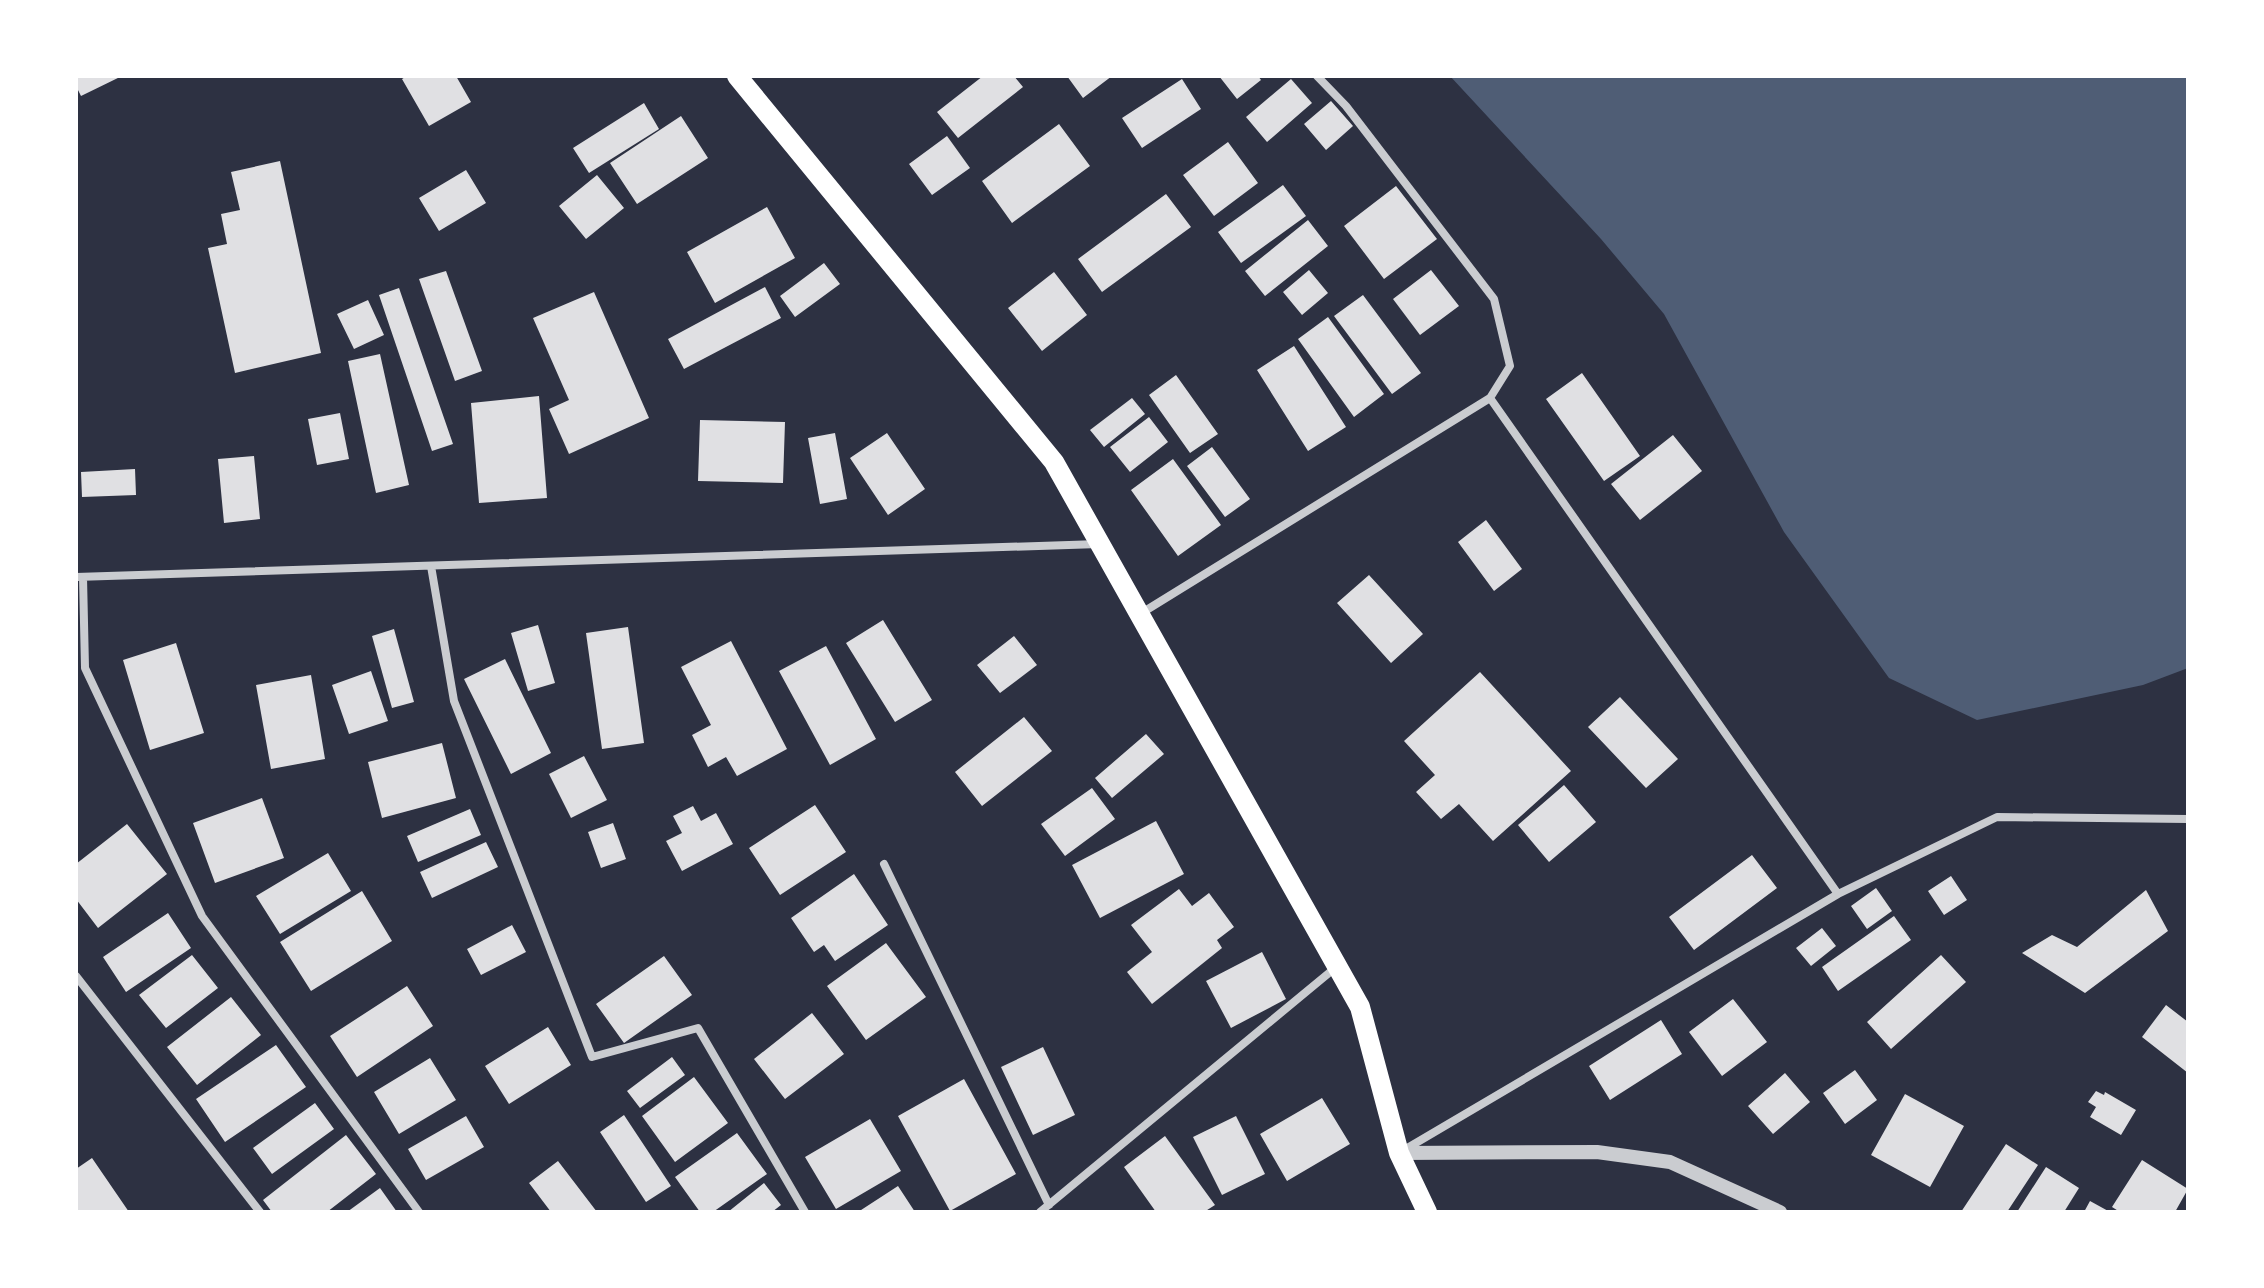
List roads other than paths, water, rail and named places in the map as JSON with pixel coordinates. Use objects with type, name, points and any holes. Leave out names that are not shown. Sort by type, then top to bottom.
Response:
[{"type":"main road","points":[[737,76],[1054,462],[1360,1007],[1399,1153],[1427,1212]]},
{"type":"street","points":[[1139,615],[1490,398],[1510,366],[1494,299],[1346,106],[1317,76]]},
{"type":"street","points":[[1490,398],[1838,894]]},
{"type":"street","points":[[419,1212],[202,916],[85,668],[79,577],[1101,544]]},
{"type":"street","points":[[431,566],[454,701],[592,1057],[698,1028],[805,1212]]},
{"type":"street","points":[[1399,1153],[1838,894],[1997,817],[2188,819]]},
{"type":"street","points":[[884,864],[1049,1205]]},
{"type":"street","points":[[1040,1212],[1337,966]]},
{"type":"street","points":[[76,976],[260,1212]]},
{"type":"street","points":[[1399,1153],[1597,1152],[1670,1162],[1780,1212]]},
{"type":"water","points":[[1450,76],[2188,76],[2188,668],[2143,685],[1977,720],[1889,678],[1784,532],[1664,314],[1601,239]]}]
